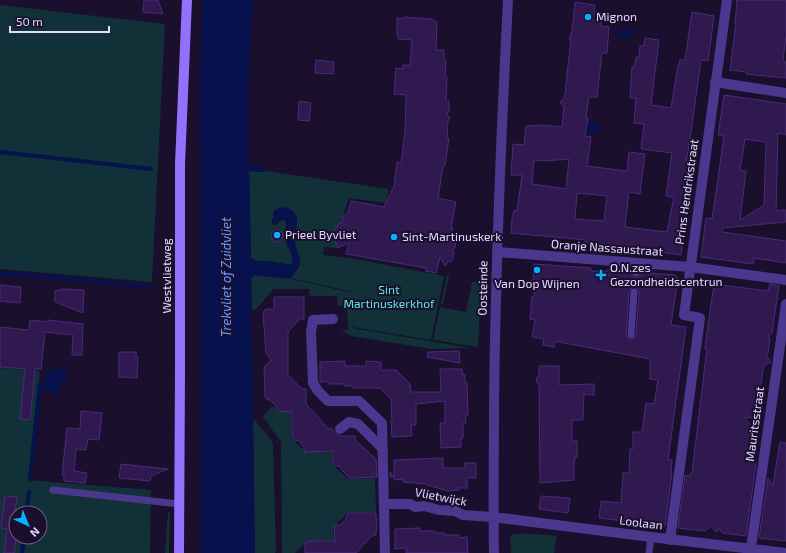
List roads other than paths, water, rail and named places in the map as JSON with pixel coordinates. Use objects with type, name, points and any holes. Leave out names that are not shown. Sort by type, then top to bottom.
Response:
[{"type":"street","name":"Westvlietweg","points":[[179,553],[180,164],[187,0]]},
{"type":"street","name":"Oosteinde","points":[[494,553],[494,350],[502,117],[508,0]]},
{"type":"street","name":"Prins Hendrikstraat","points":[[670,540],[700,318],[684,315],[727,0]]},
{"type":"street","points":[[715,82],[786,93]]},
{"type":"street","name":"Oranje Nassaustraat","points":[[497,252],[636,268],[690,268],[786,280]]},
{"type":"street","name":"Mauritsstraat","points":[[751,548],[786,304]]},
{"type":"street","points":[[333,319],[313,320],[311,332],[313,383],[318,391],[328,401],[359,401],[382,423],[385,553]]},
{"type":"street","points":[[340,429],[349,422],[358,424],[383,449]]},
{"type":"street","name":"Vlietwijck","points":[[384,504],[410,504],[415,507],[424,506],[439,510],[455,511],[463,515],[493,517]]},
{"type":"street","name":"Loolaan","points":[[493,517],[651,538],[786,553]]},
{"type":"lane","points":[[631,335],[634,292]]},
{"type":"lane","points":[[53,490],[179,504]]},
{"type":"lane","points":[[649,553],[651,538]]},
{"type":"water","name":"Trekvliet of Zuidvliet","points":[[203,0],[253,0],[248,81],[248,164],[264,168],[263,172],[249,172],[251,258],[256,261],[268,261],[290,265],[293,263],[291,252],[287,246],[285,220],[281,220],[277,225],[274,225],[272,223],[274,212],[276,209],[284,207],[290,209],[294,212],[297,222],[295,244],[300,262],[291,279],[255,275],[251,278],[255,553],[201,553],[200,75]]},
{"type":"water","points":[[618,29],[633,30],[632,37],[617,36]]},
{"type":"water","points":[[586,123],[601,125],[600,132],[585,130]]},
{"type":"water","points":[[64,368],[67,373],[66,382],[61,382],[60,394],[48,392],[40,385],[45,381],[46,371]]},
{"type":"waterway","points":[[0,152],[151,169]]},
{"type":"waterway","points":[[0,273],[149,287]]},
{"type":"waterway","points":[[30,479],[40,385]]},
{"type":"waterway","points":[[27,505],[29,492]]},
{"type":"waterway","points":[[22,553],[23,545]]},
{"type":"place","name":"Mignon","points":[[588,17]]},
{"type":"place","name":"Prieel Byvliet","points":[[277,235]]},
{"type":"place","name":"Sint-Martinuskerk","points":[[394,237]]},
{"type":"place","name":"Van Dop Wijnen","points":[[537,270]]},
{"type":"place","name":"O.N.zes Gezondheidscentrun","points":[[601,275]]},
{"type":"park label","name":"Sint Martinuskerkhof","points":[[389,297]]}]
